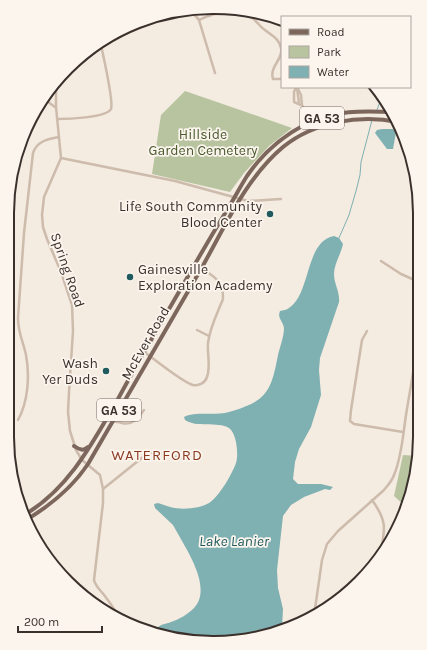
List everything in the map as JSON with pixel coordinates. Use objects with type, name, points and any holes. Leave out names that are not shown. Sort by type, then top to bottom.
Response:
[{"type":"main road","name":"McEver Road","points":[[29,512],[49,497],[82,460],[247,176],[264,156],[280,141],[309,123],[340,113],[364,111],[385,112]]},
{"type":"main road","name":"McEver Road","points":[[31,517],[53,502],[81,475],[151,357],[170,321],[252,179],[272,158],[297,138],[312,130],[341,121],[359,120],[390,122]]},
{"type":"main road","points":[[74,446],[82,450],[86,450],[102,426]]},
{"type":"street","points":[[199,20],[214,14]]},
{"type":"street","points":[[194,15],[199,20],[215,73]]},
{"type":"street","points":[[254,19],[260,26],[276,37],[281,47]]},
{"type":"street","points":[[57,119],[79,118],[104,113],[110,110],[111,98],[102,49]]},
{"type":"street","points":[[281,54],[274,67],[272,75],[273,79],[281,79]]},
{"type":"street","points":[[296,88],[294,92],[294,102],[300,104]]},
{"type":"street","points":[[297,88],[300,104],[312,130]]},
{"type":"street","name":"Spring Road","points":[[56,91],[61,158],[44,197],[42,215],[43,227],[72,305],[73,331],[68,412],[70,431],[74,446],[82,460],[100,475],[103,488]]},
{"type":"street","points":[[49,102],[56,107]]},
{"type":"street","points":[[18,420],[24,407],[28,382],[27,365],[18,332],[18,318],[24,233],[33,153],[34,149],[40,142],[59,137]]},
{"type":"street","points":[[61,158],[175,181],[241,200],[281,199]]},
{"type":"street","points":[[381,261],[401,274],[413,279]]},
{"type":"street","points":[[144,352],[187,383],[192,385],[200,385],[206,380],[208,373],[209,336],[223,294],[219,281],[201,268]]},
{"type":"street","points":[[197,330],[209,336]]},
{"type":"street","points":[[367,331],[362,340],[350,421],[354,424],[403,432]]},
{"type":"street","points":[[315,608],[322,560],[327,544],[338,531],[390,484],[394,476],[399,457],[413,369]]},
{"type":"street","points":[[112,422],[117,421],[124,424],[130,424],[136,420],[144,410]]},
{"type":"street","points":[[113,608],[101,591],[97,589],[94,574],[103,503],[103,488],[147,453],[158,453],[186,459]]},
{"type":"street","points":[[372,500],[382,515],[384,523],[382,542]]},
{"type":"green space","name":"Hillside Garden Cemetery","points":[[185,91],[292,128],[269,146],[244,173],[230,192],[152,174],[161,115]]},
{"type":"green space","points":[[403,455],[412,456],[409,475],[401,503],[394,496]]},
{"type":"water","points":[[393,129],[395,131],[393,149],[387,149],[375,133],[377,130]]},
{"type":"water","name":"Lake Lanier","points":[[334,236],[339,238],[343,244],[335,266],[334,274],[339,295],[339,302],[320,358],[319,370],[321,395],[311,427],[299,449],[295,462],[293,479],[298,484],[321,484],[333,487],[330,490],[325,489],[304,497],[291,505],[283,516],[277,570],[278,588],[283,609],[282,624],[252,632],[227,636],[200,636],[158,628],[184,616],[194,608],[199,601],[201,592],[198,574],[190,556],[173,525],[155,508],[154,504],[158,503],[174,508],[185,509],[200,507],[209,503],[217,496],[225,485],[234,468],[237,458],[236,440],[233,432],[229,428],[219,425],[195,424],[185,420],[184,417],[193,414],[218,414],[229,412],[252,404],[265,393],[273,378],[283,334],[284,328],[279,313],[280,311],[288,309],[296,301],[301,292],[313,257],[318,247],[325,240]]},
{"type":"waterway","points":[[377,110],[379,104]]},
{"type":"waterway","points":[[339,238],[349,215],[356,191],[360,175],[361,162],[372,120]]},
{"type":"place","name":"Life South Community Blood Center","points":[[270,214]]},
{"type":"place","name":"Gainesville Exploration Academy","points":[[130,277]]},
{"type":"place","name":"Wash Yer Duds","points":[[106,371]]},
{"type":"district","name":"WATERFORD","points":[[157,455]]}]
